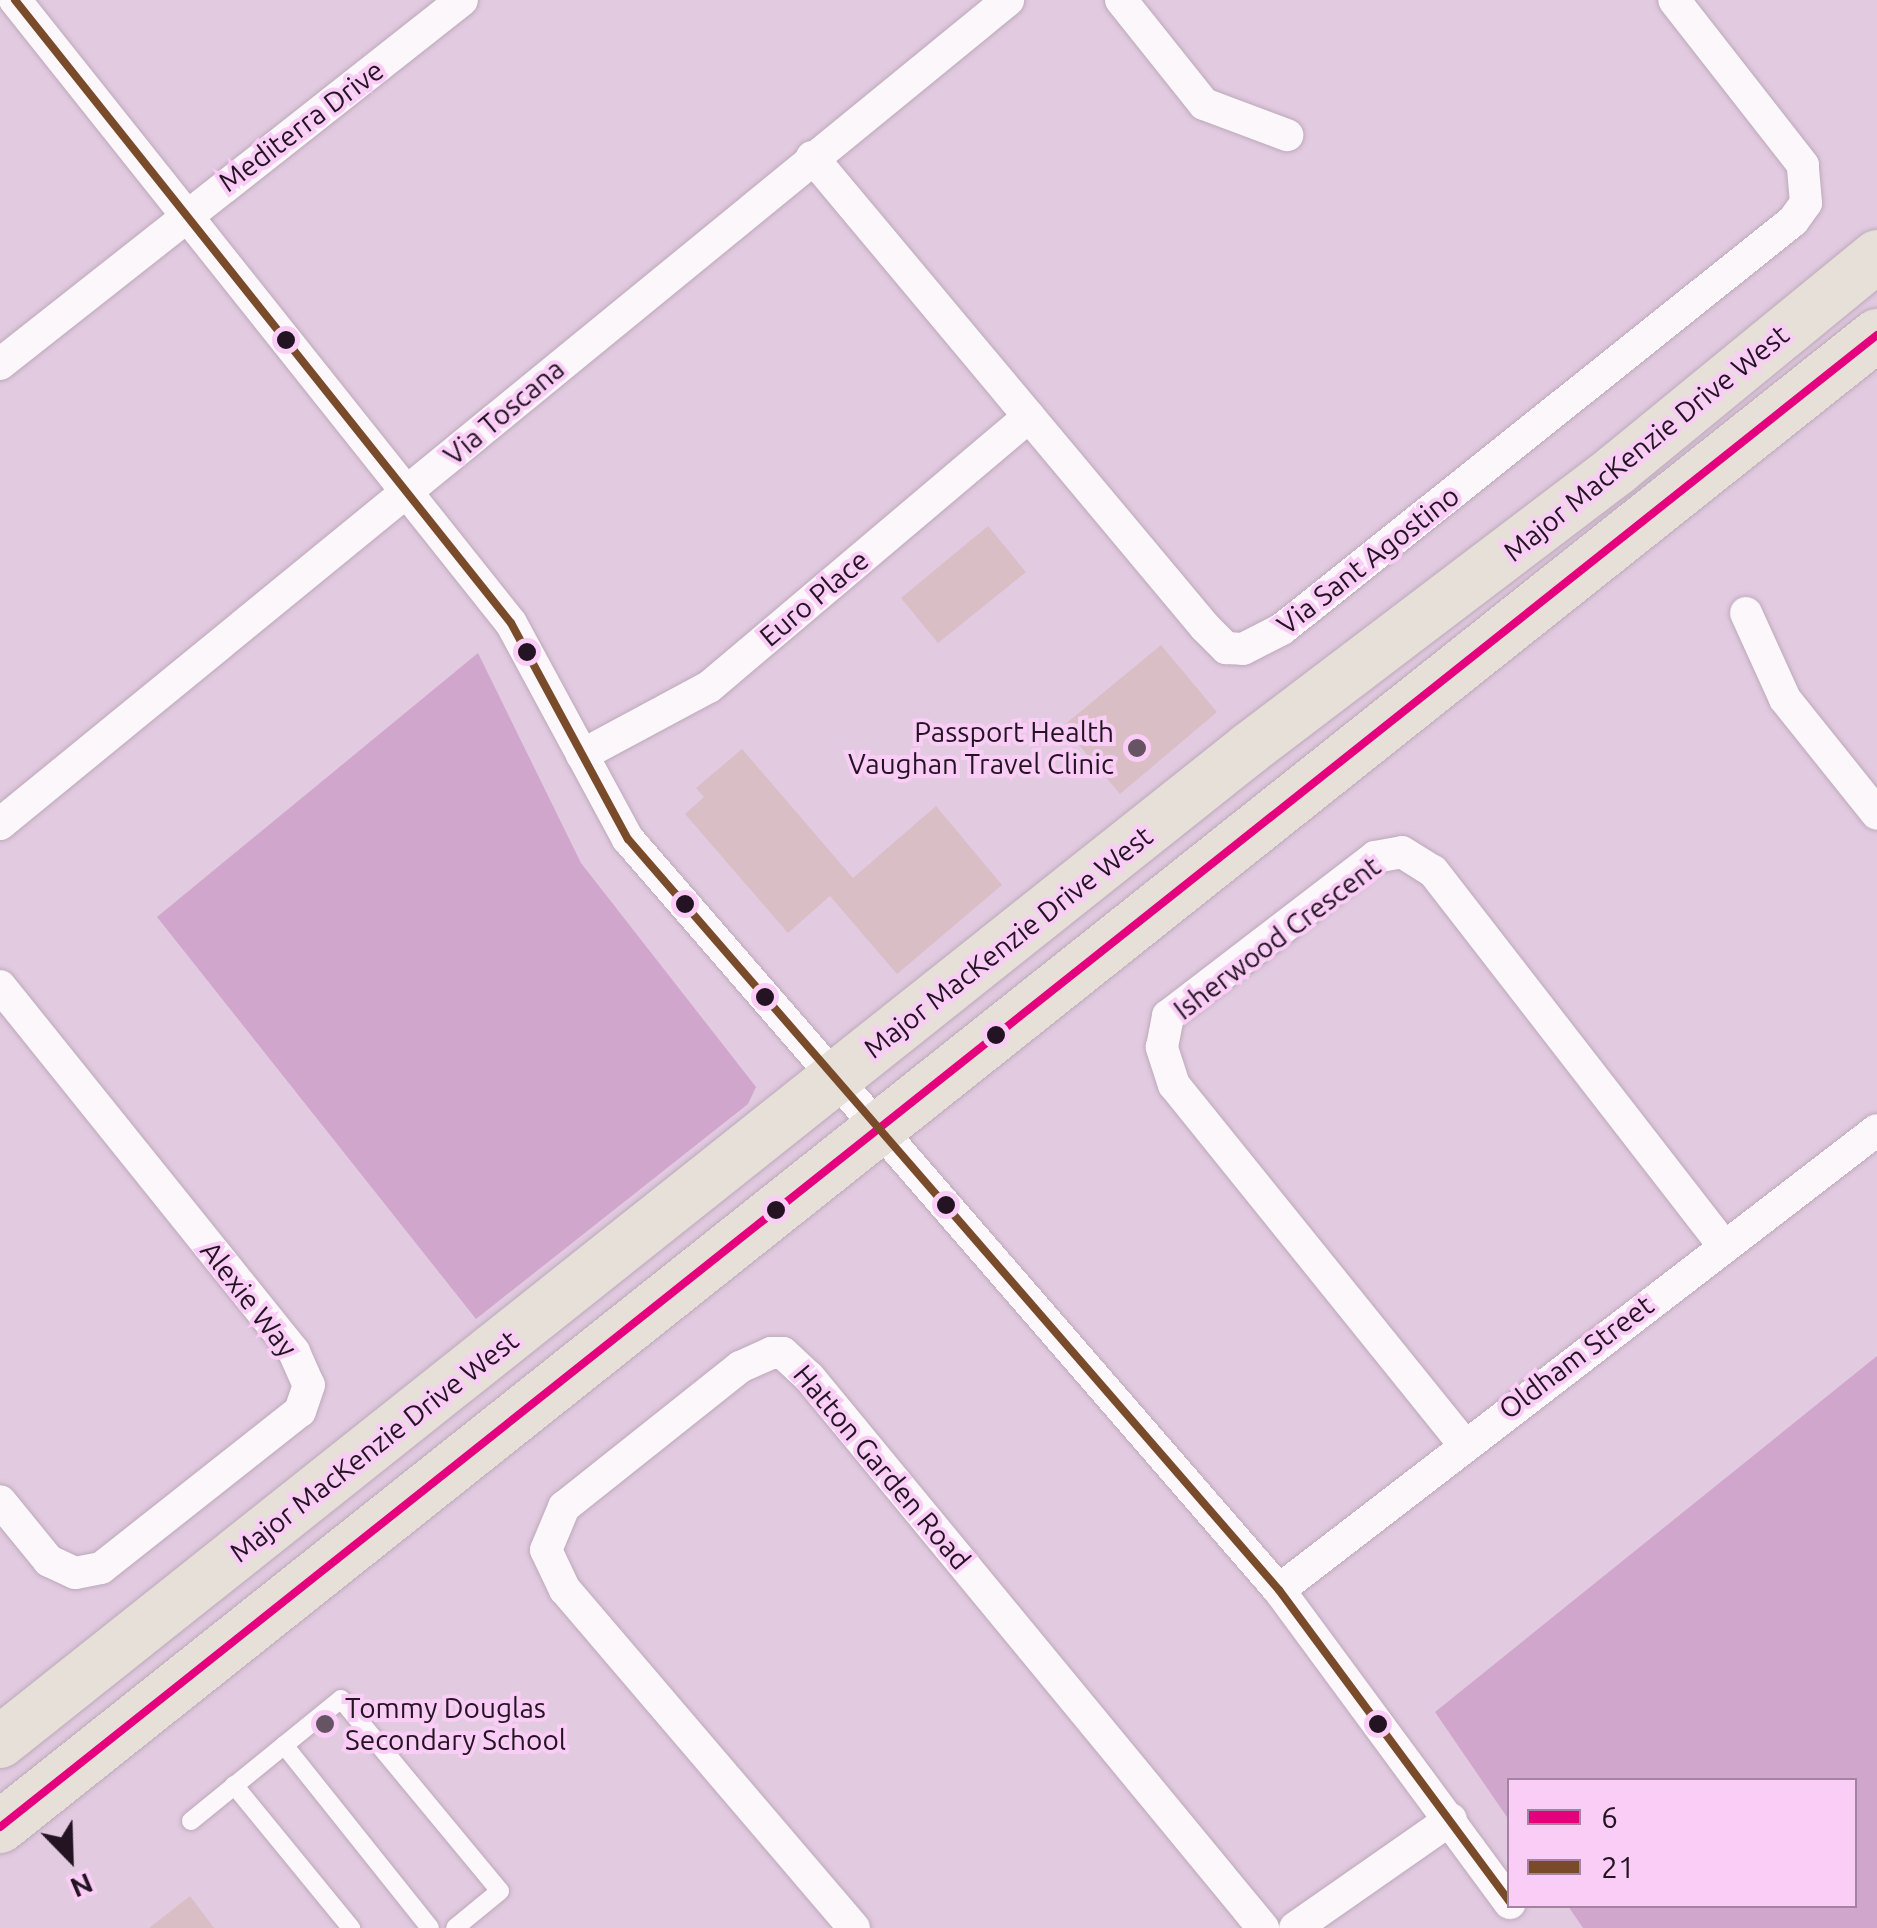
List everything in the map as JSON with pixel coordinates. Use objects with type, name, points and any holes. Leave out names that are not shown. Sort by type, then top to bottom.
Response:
[{"type":"main road","name":"Major MacKenzie Drive West","points":[[0,1742],[835,1079],[1616,470],[1877,256]]},
{"type":"main road","points":[[0,1828],[1877,336]]},
{"type":"street","points":[[15,0],[511,623],[628,839],[1279,1590],[1451,1818],[1507,1900]]},
{"type":"street","name":"Mediterra Drive","points":[[0,364],[462,0]]},
{"type":"street","name":"Via Toscana","points":[[0,824],[1008,0]]},
{"type":"street","points":[[1121,0],[1204,104],[1287,135]]},
{"type":"street","name":"Via Sant Agostino","points":[[812,157],[1215,638],[1226,648],[1262,642],[1776,238],[1806,202],[1803,165],[1674,0]]},
{"type":"street","name":"Euro Place","points":[[582,756],[709,687],[1029,417]]},
{"type":"street","points":[[1746,613],[1785,699],[1877,814]]},
{"type":"street","name":"Isherwood Crescent","points":[[1463,1443],[1174,1084],[1162,1046],[1168,1016],[1376,857],[1402,852],[1433,871],[1724,1246]]},
{"type":"street","name":"Alexie Way","points":[[0,986],[294,1352],[309,1384],[300,1411],[101,1568],[75,1573],[48,1561],[0,1501]]},
{"type":"street","name":"Oldham Street","points":[[1279,1590],[1463,1443],[1877,1130]]},
{"type":"street","name":"Hatton Garden Road","points":[[854,1928],[564,1590],[546,1550],[564,1507],[740,1367],[771,1352],[784,1353],[809,1377],[1264,1928]]},
{"type":"street","points":[[1295,1928],[1451,1818]]},
{"type":"lane","points":[[192,1821],[342,1699],[500,1891],[456,1928]]},
{"type":"lane","points":[[284,1745],[430,1928]]},
{"type":"lane","points":[[234,1785],[351,1928]]},
{"type":"shaded area","points":[[478,653],[581,863],[756,1087],[748,1104],[476,1319],[157,917]]},
{"type":"shaded area","points":[[1877,1356],[1877,1928],[1583,1928],[1569,1908],[1857,1908],[1857,1778],[1507,1778],[1507,1817],[1435,1712]]},
{"type":"building","points":[[988,526],[1026,572],[938,643],[901,598]]},
{"type":"building","points":[[1161,645],[1217,712],[1120,794],[1063,726]]},
{"type":"building","points":[[742,749],[853,878],[936,806],[1002,885],[897,974],[830,896],[788,933],[685,814],[704,797],[696,788]]},
{"type":"building","points":[[190,1896],[214,1928],[149,1928]]},
{"type":"transit line","name":"21","points":[[15,0],[511,623],[628,839],[1279,1590],[1507,1898]]},
{"type":"transit line","name":"6","points":[[0,1827],[1877,335]]},
{"type":"place","name":"Passport Health Vaughan Travel Clinic","points":[[1137,748]]},
{"type":"place","name":"Tommy Douglas Secondary School","points":[[325,1724]]}]
